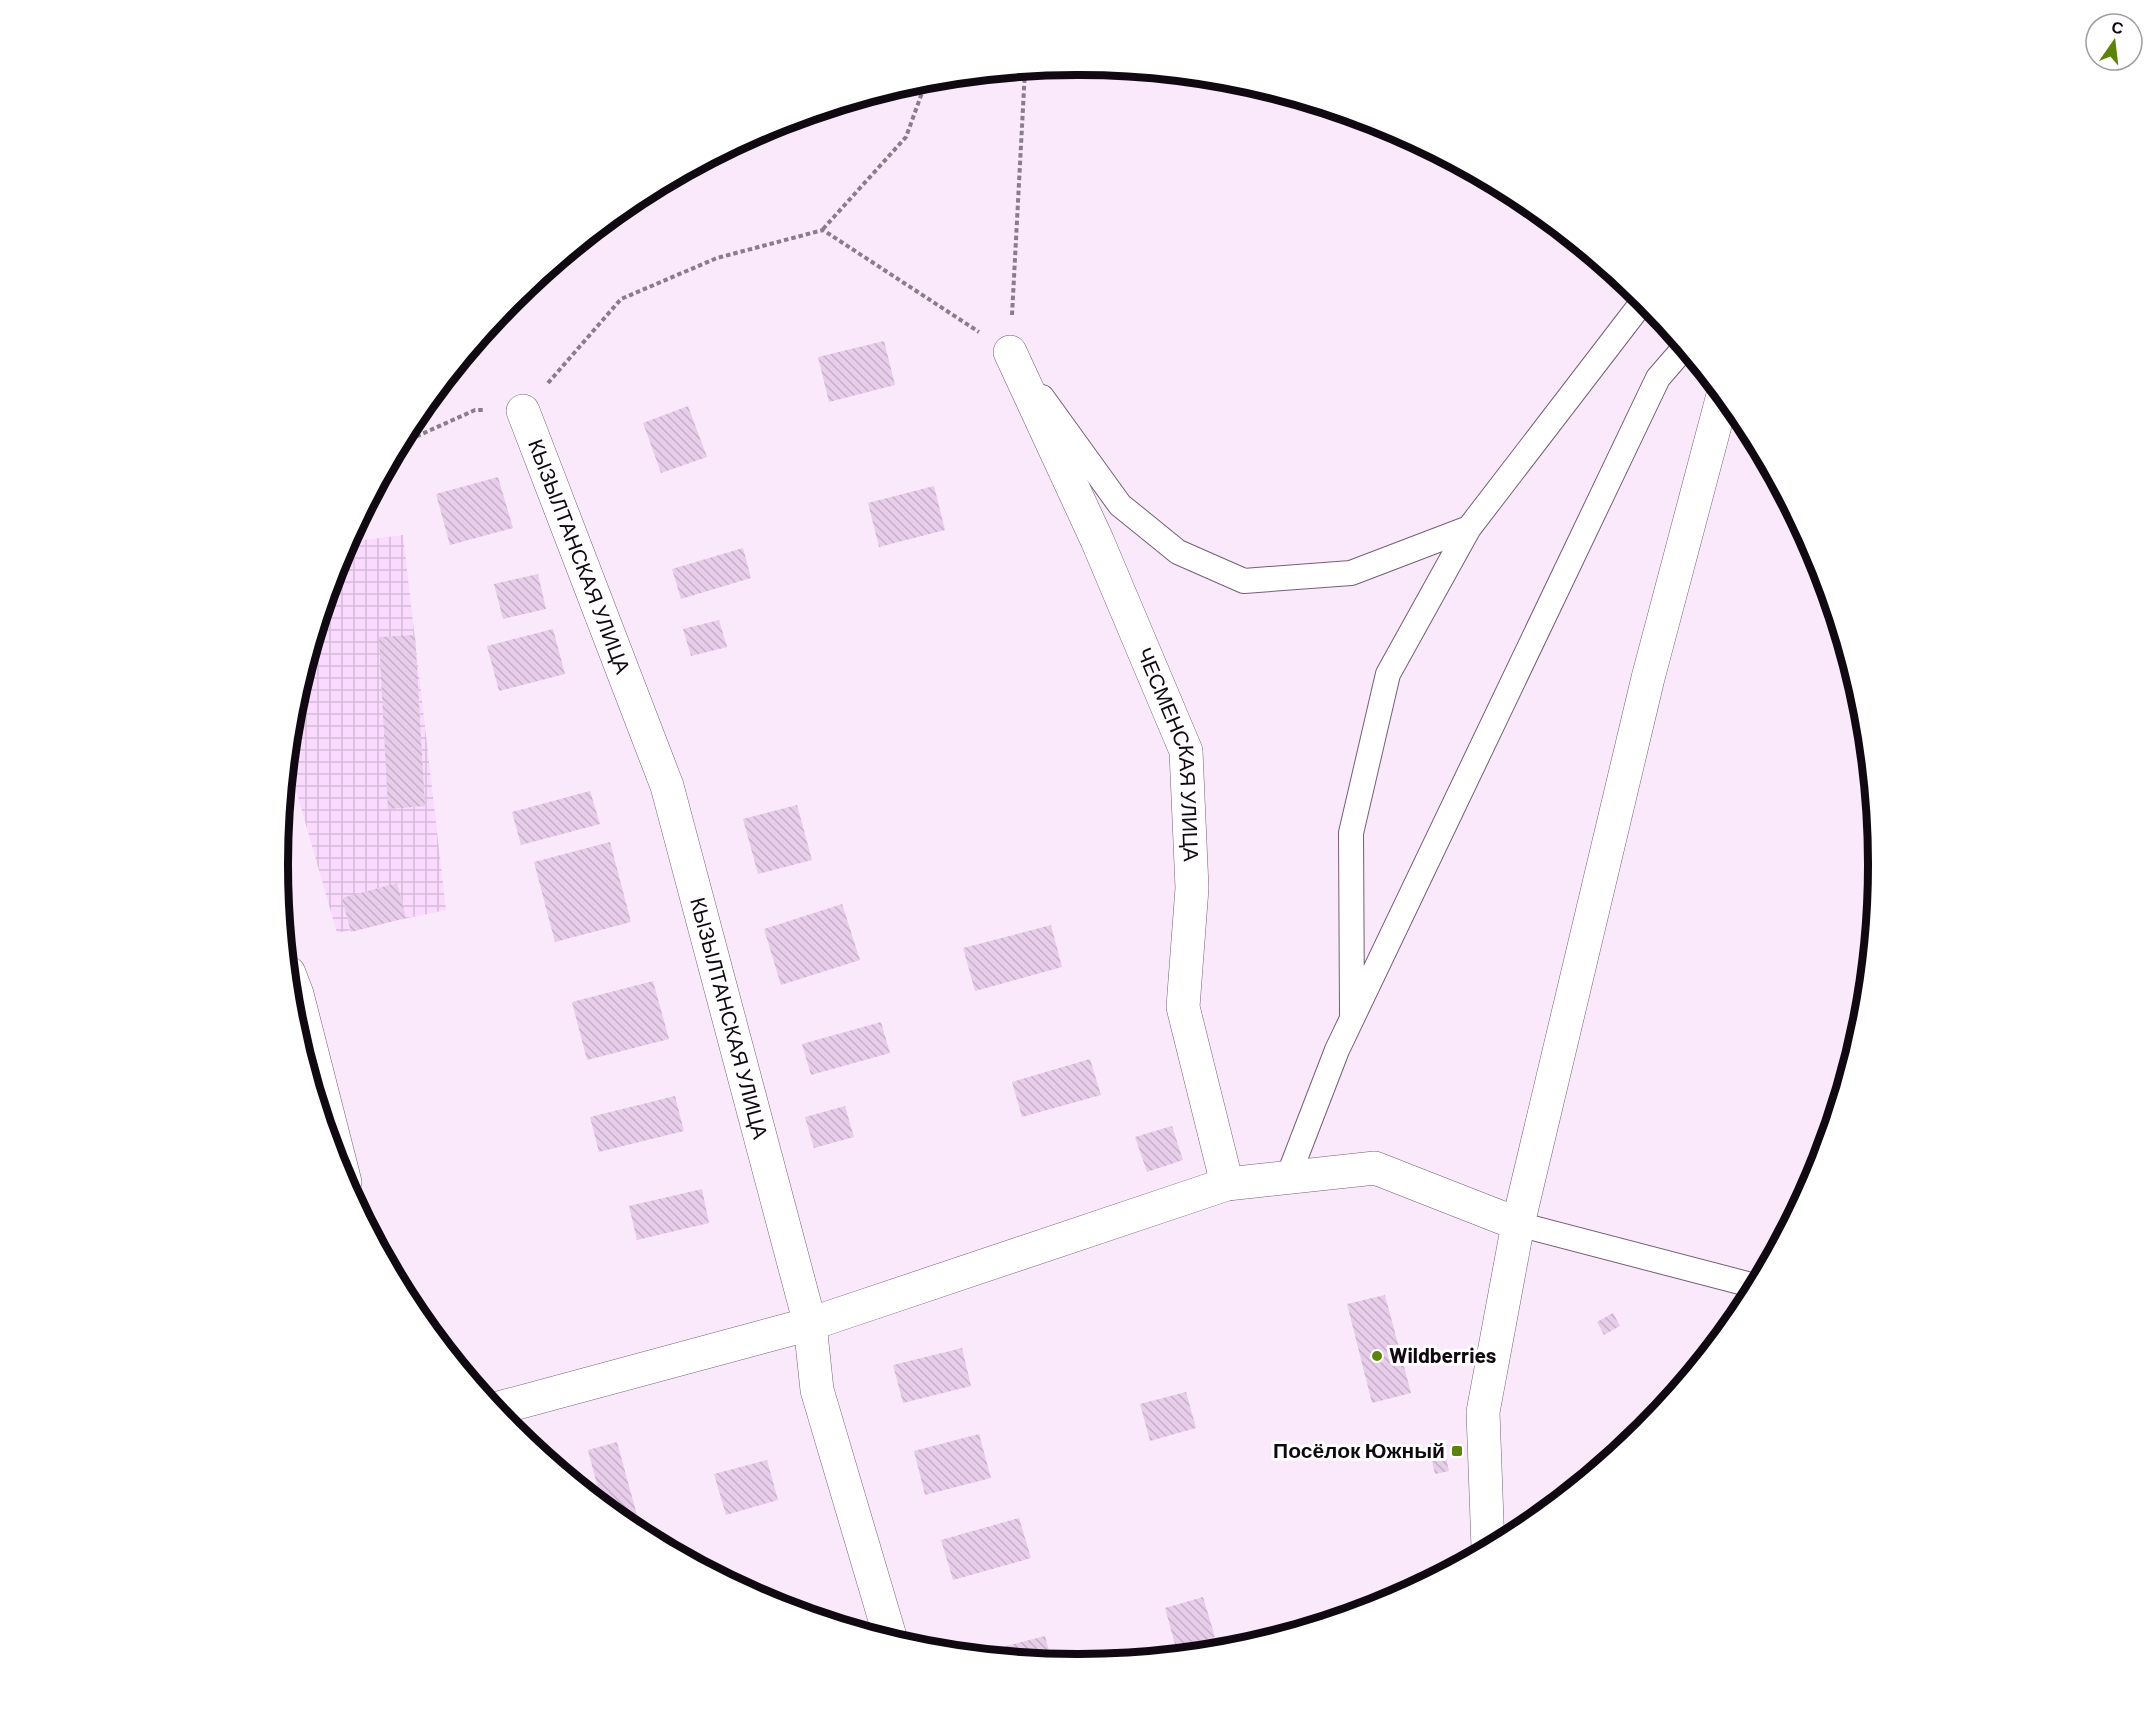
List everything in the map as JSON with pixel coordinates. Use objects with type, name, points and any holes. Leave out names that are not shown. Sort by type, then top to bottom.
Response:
[{"type":"street","name":"ЧЕСМЕНСКАЯ УЛИЦА","points":[[1010,352],[1097,540],[1186,751],[1192,888],[1183,1007],[1227,1184]]},
{"type":"street","points":[[1488,1539],[1484,1412],[1518,1224],[1648,678],[1720,406]]},
{"type":"street","name":"КЫЗЫЛТАНСКАЯ УЛИЦА","points":[[523,411],[667,786],[810,1324],[817,1390],[888,1630]]},
{"type":"street","points":[[308,1036],[322,1092]]},
{"type":"street","points":[[504,1406],[810,1324],[1227,1184],[1375,1168],[1518,1224]]},
{"type":"lane","points":[[1352,1020],[1351,834],[1388,674],[1469,528],[1638,308]]},
{"type":"lane","points":[[1010,352],[1120,505],[1178,552],[1244,581],[1351,573],[1469,528]]},
{"type":"lane","points":[[1288,1177],[1352,1020],[1658,378],[1679,353]]},
{"type":"lane","points":[[1518,1224],[1746,1285]]},
{"type":"path","points":[[1010,352],[1025,77]]},
{"type":"path","points":[[415,437],[475,410],[523,411],[621,298],[717,258],[823,230],[906,137],[923,90]]},
{"type":"path","points":[[823,230],[1010,352]]},
{"type":"shaded area","points":[[403,535],[446,910],[337,933],[293,780],[304,710],[315,660],[330,611],[359,541]]},
{"type":"building","points":[[884,341],[895,385],[829,402],[818,357]]},
{"type":"building","points":[[688,406],[707,457],[661,473],[643,423]]},
{"type":"building","points":[[498,477],[513,528],[450,545],[436,494]]},
{"type":"building","points":[[934,486],[945,530],[879,547],[868,503]]},
{"type":"building","points":[[743,548],[751,578],[681,599],[672,569]]},
{"type":"building","points":[[538,574],[546,609],[503,619],[494,584]]},
{"type":"building","points":[[719,620],[727,647],[691,656],[683,629]]},
{"type":"building","points":[[553,629],[565,674],[499,691],[487,646]]},
{"type":"building","points":[[415,635],[425,806],[388,809],[379,637]]},
{"type":"building","points":[[590,791],[600,824],[521,845],[512,812]]},
{"type":"building","points":[[797,805],[812,860],[758,874],[743,819]]},
{"type":"building","points":[[610,842],[631,922],[555,942],[534,862]]},
{"type":"building","points":[[397,883],[406,918],[351,932],[342,898]]},
{"type":"building","points":[[842,904],[860,960],[781,985],[764,929]]},
{"type":"building","points":[[1051,925],[1062,967],[975,991],[963,948]]},
{"type":"building","points":[[653,981],[669,1039],[587,1060],[572,1002]]},
{"type":"building","points":[[881,1022],[890,1053],[811,1075],[802,1044]]},
{"type":"building","points":[[1090,1059],[1101,1095],[1022,1117],[1012,1082]]},
{"type":"building","points":[[675,1096],[684,1131],[599,1152],[590,1117]]},
{"type":"building","points":[[845,1106],[854,1137],[814,1148],[805,1117]]},
{"type":"building","points":[[1172,1126],[1183,1160],[1147,1172],[1135,1137]]},
{"type":"building","points":[[702,1189],[709,1223],[637,1240],[629,1206]]},
{"type":"building","points":[[1385,1295],[1411,1393],[1372,1403],[1347,1304]]},
{"type":"building","points":[[1613,1313],[1620,1326],[1604,1335],[1597,1322]]},
{"type":"building","points":[[962,1348],[971,1386],[903,1403],[893,1365]]},
{"type":"building","points":[[1186,1392],[1196,1428],[1150,1441],[1140,1404]]},
{"type":"building","points":[[979,1434],[991,1478],[925,1495],[914,1451]]},
{"type":"building","points":[[1442,1441],[1449,1471],[1435,1474],[1428,1444]]},
{"type":"building","points":[[617,1442],[637,1515],[632,1516],[599,1492],[588,1450]]},
{"type":"building","points":[[767,1460],[778,1500],[726,1515],[714,1474]]},
{"type":"building","points":[[1019,1518],[1031,1558],[953,1580],[941,1540]]},
{"type":"building","points":[[1203,1597],[1215,1637],[1176,1648],[1165,1608]]},
{"type":"building","points":[[1045,1636],[1050,1653],[1026,1652],[995,1649]]},
{"type":"place","name":"Wildberries","points":[[1377,1356]]},
{"type":"place","name":"Посёлок Южный","points":[[1457,1451]]}]
